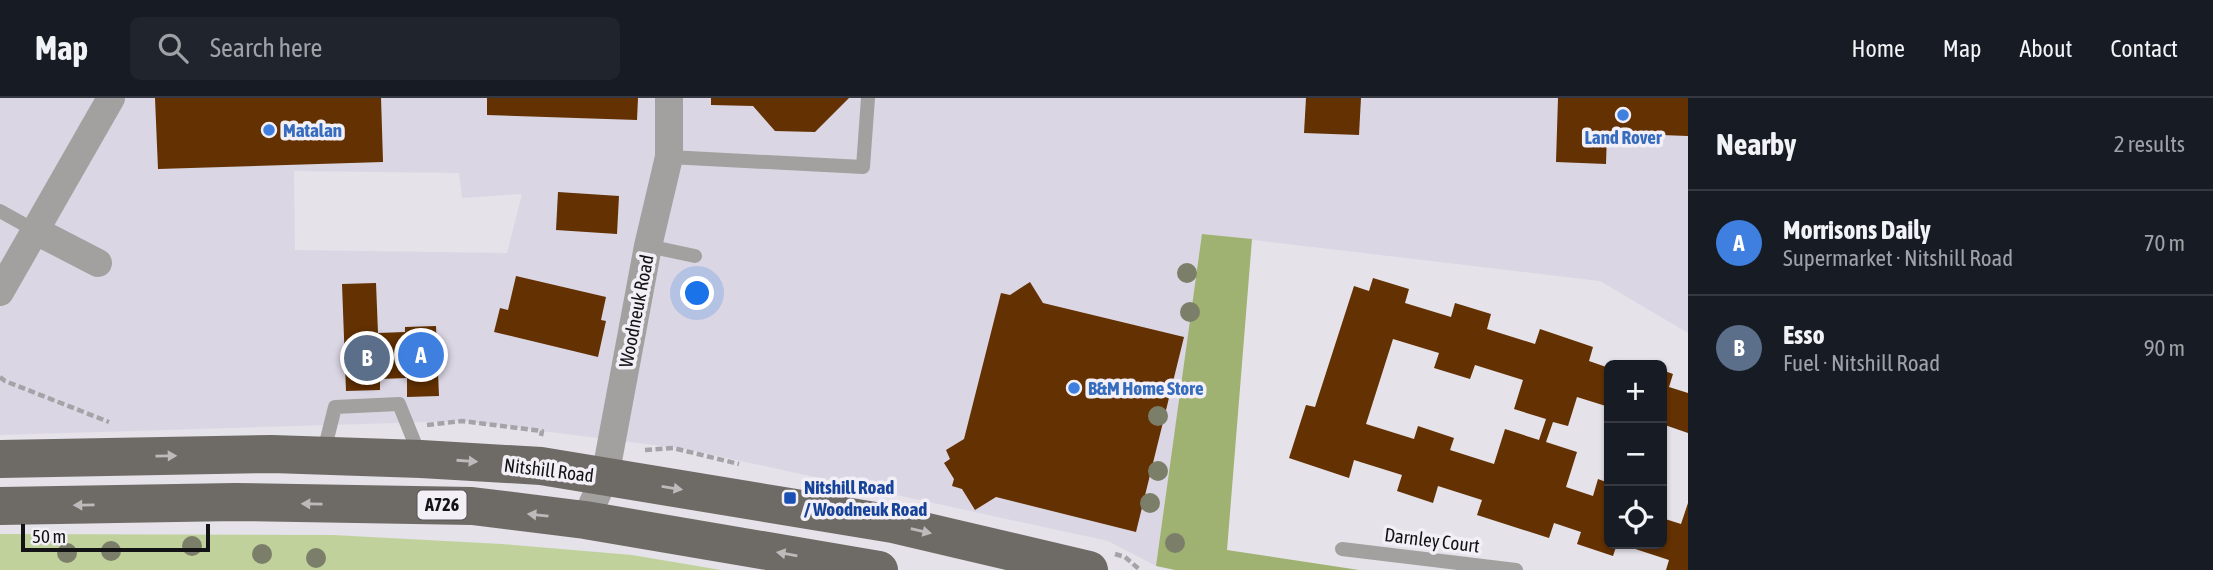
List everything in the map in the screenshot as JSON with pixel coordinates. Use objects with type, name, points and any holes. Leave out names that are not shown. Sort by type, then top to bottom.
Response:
[{"type":"main road","name":"Nitshill Road","points":[[0,459],[222,454],[421,459],[541,466],[893,524],[1089,570]]},
{"type":"main road","name":"A726","points":[[0,506],[234,502],[472,506],[585,520],[879,570]]},
{"type":"street","points":[[0,292],[111,98]]},
{"type":"street","name":"Woodneuk Road","points":[[585,520],[605,477],[648,246],[670,157],[669,98]]},
{"type":"street","points":[[36,231],[98,263]]},
{"type":"lane","points":[[670,157],[863,167],[868,98]]},
{"type":"lane","points":[[0,211],[36,231]]},
{"type":"lane","points":[[648,246],[695,256]]},
{"type":"lane","points":[[322,456],[335,407],[399,404],[421,459]]},
{"type":"lane","name":"Darnley Court","points":[[1342,549],[1516,570]]},
{"type":"path","points":[[0,377],[109,422]]},
{"type":"shaded area","points":[[0,98],[1688,98],[1688,333],[1600,281],[1203,234],[1156,566],[1108,541],[686,449],[462,421],[0,435]],"holes":[[[294,171],[459,173],[462,198],[522,194],[507,253],[295,250]]]},
{"type":"green space","points":[[1202,234],[1252,239],[1227,550],[1359,570],[1175,570],[1156,566]]},
{"type":"green space","points":[[0,534],[333,535],[502,544],[632,555],[721,570],[0,570]]},
{"type":"building","name":"Matalan","points":[[155,98],[381,98],[383,162],[158,169]]},
{"type":"building","points":[[487,98],[638,98],[637,120],[487,115]]},
{"type":"building","points":[[711,98],[849,98],[815,132],[775,131],[753,106],[711,105]]},
{"type":"building","points":[[1306,98],[1361,98],[1359,135],[1304,133]]},
{"type":"building","name":"Land Rover","points":[[1558,98],[1688,98],[1688,136],[1607,133],[1606,164],[1556,162]]},
{"type":"building","points":[[558,192],[619,196],[617,234],[556,230]]},
{"type":"building","points":[[516,276],[606,297],[601,320],[606,321],[598,357],[494,332],[500,308],[508,310]]},
{"type":"building","points":[[1373,278],[1409,289],[1405,303],[1451,317],[1455,303],[1491,314],[1487,329],[1535,344],[1540,329],[1593,347],[1589,361],[1604,366],[1604,405],[1577,397],[1568,426],[1553,422],[1546,442],[1577,452],[1566,487],[1593,496],[1598,479],[1604,481],[1604,549],[1615,549],[1613,556],[1577,544],[1581,532],[1554,523],[1549,538],[1477,515],[1482,500],[1438,486],[1433,503],[1397,491],[1402,475],[1354,460],[1349,478],[1289,458],[1306,405],[1315,407],[1354,286],[1369,291]],"holes":[[[1393,339],[1439,353],[1434,368],[1470,379],[1475,365],[1523,380],[1514,409],[1546,419],[1539,440],[1505,429],[1494,464],[1450,450],[1454,438],[1418,426],[1414,439],[1366,424]]]},
{"type":"building","name":"B&M Home Store","points":[[1030,282],[1043,303],[1184,337],[1136,532],[996,497],[975,510],[962,489],[952,486],[954,479],[944,463],[950,459],[946,450],[964,439],[1001,293],[1010,295]]},
{"type":"building","points":[[376,283],[378,333],[405,332],[405,327],[436,326],[439,396],[407,397],[407,378],[380,379],[380,390],[346,391],[342,284]]},
{"type":"building","points":[[1667,372],[1673,374],[1669,387],[1688,393],[1688,433],[1667,426]]},
{"type":"building","points":[[1688,503],[1688,570],[1666,570],[1669,560],[1635,549],[1667,549],[1667,520],[1681,524]]},
{"type":"place","name":"Land Rover","points":[[1623,115]]},
{"type":"place","name":"Matalan","points":[[269,130]]},
{"type":"place","name":"Morrisons Daily","points":[[421,355]]},
{"type":"place","name":"Esso","points":[[367,358]]},
{"type":"place","name":"B&M Home Store","points":[[1074,388]]},
{"type":"place","name":"Nitshill Road / Woodneuk Road","points":[[790,498]]}]
